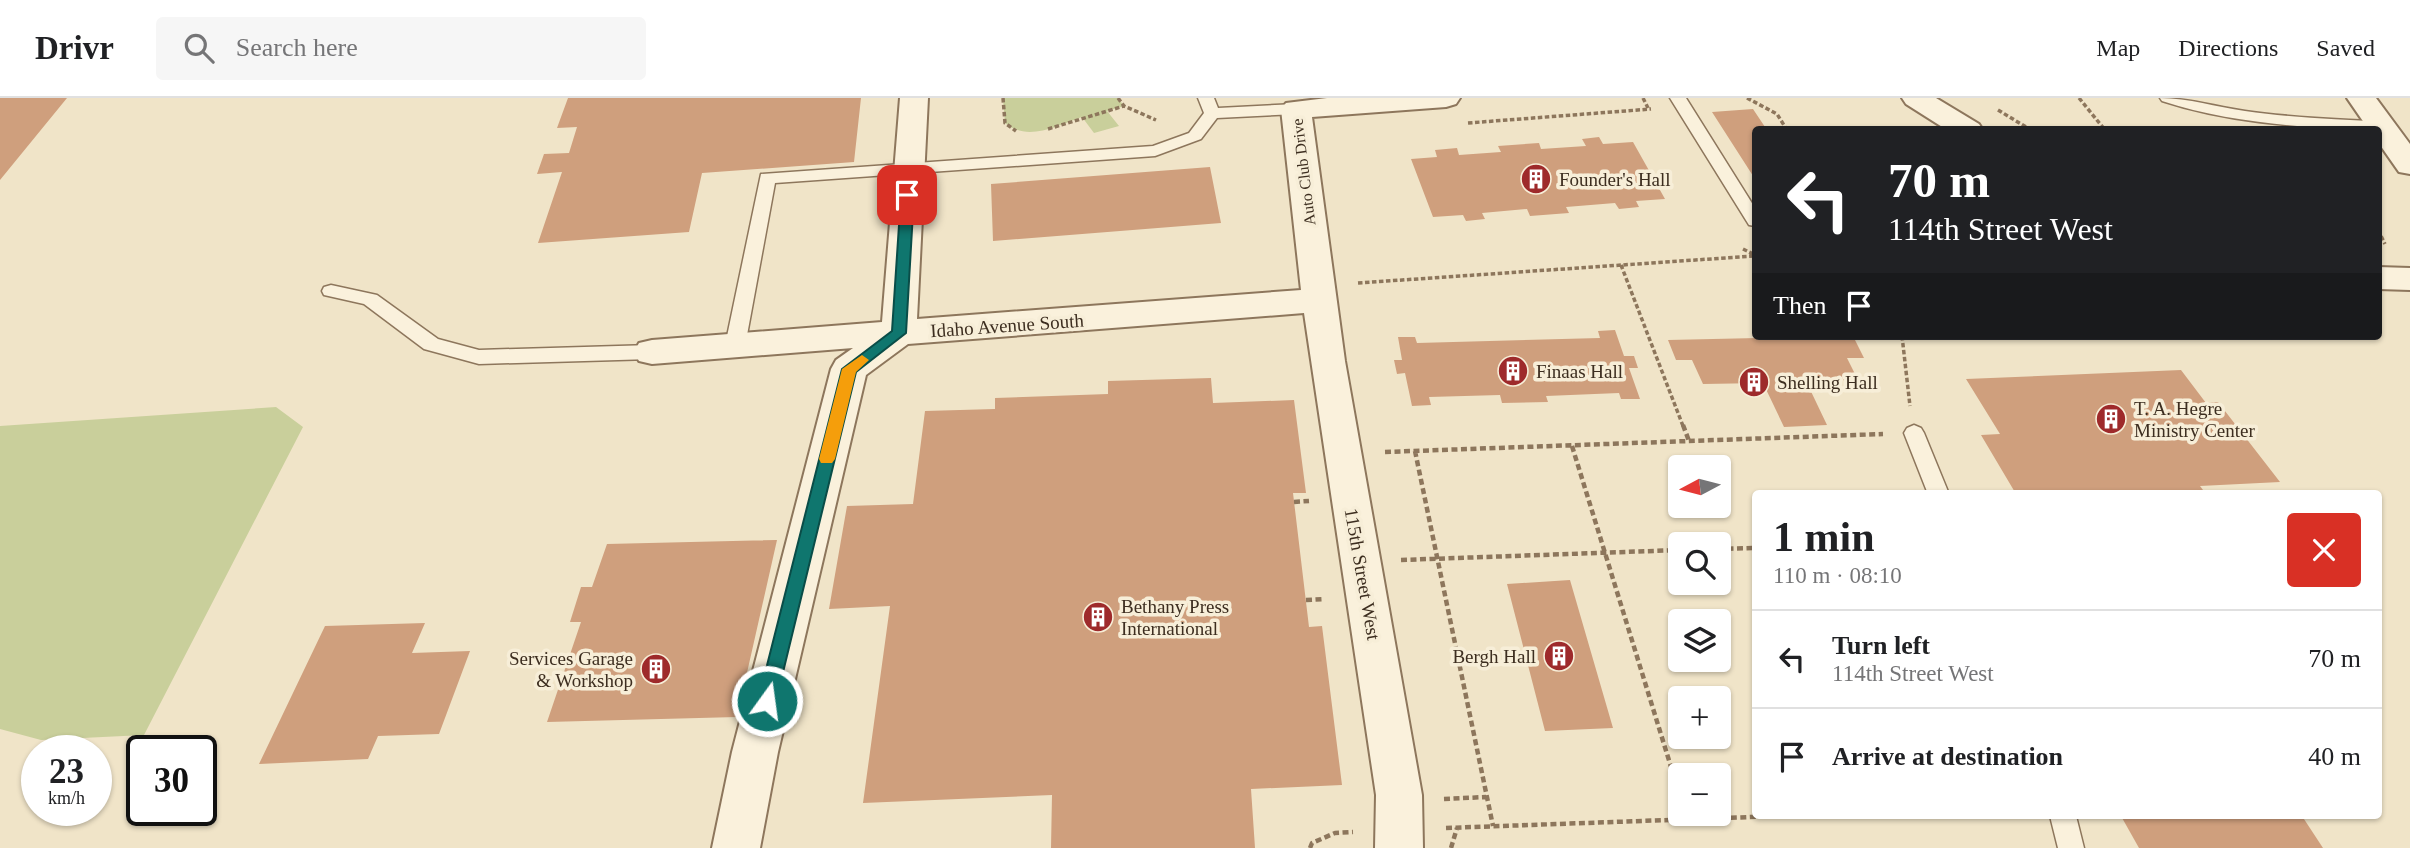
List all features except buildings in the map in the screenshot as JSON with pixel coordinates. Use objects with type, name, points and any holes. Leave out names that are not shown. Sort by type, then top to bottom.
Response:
[{"type":"street","points":[[736,848],[755,752],[849,369],[899,333],[914,98]]},
{"type":"street","points":[[1916,98],[1962,126]]},
{"type":"street","points":[[2361,98],[2410,165]]},
{"type":"street","name":"Auto Club Drive","points":[[1319,300],[1296,109],[1452,111]]},
{"type":"street","points":[[2382,278],[2410,278]]},
{"type":"street","name":"Idaho Avenue South","points":[[652,352],[1319,300]]},
{"type":"street","name":"115th Street West","points":[[1319,300],[1399,795],[1400,839]]},
{"type":"lane","points":[[1678,98],[1752,216]]},
{"type":"lane","points":[[2168,98],[2186,105],[2231,114],[2372,126]]},
{"type":"lane","points":[[735,345],[767,178],[1155,152],[1195,136],[1209,105],[1296,109]]},
{"type":"lane","points":[[331,291],[370,299],[431,344],[479,357],[652,352]]},
{"type":"lane","points":[[1914,433],[1937,490]]},
{"type":"lane","points":[[2064,819],[2071,848]]},
{"type":"path","points":[[1003,98],[1005,123],[1022,133]]},
{"type":"path","points":[[1118,98],[1124,106],[1195,136]]},
{"type":"path","points":[[1643,98],[1648,109]]},
{"type":"path","points":[[1747,98],[1779,115],[1786,126]]},
{"type":"path","points":[[2079,98],[2102,126]]},
{"type":"path","points":[[1988,104],[2024,126]]},
{"type":"path","points":[[1041,131],[1124,106]]},
{"type":"path","points":[[1452,111],[1654,109]]},
{"type":"path","points":[[1739,244],[1752,254]]},
{"type":"path","points":[[1356,283],[1752,255]]},
{"type":"path","points":[[1620,265],[1689,441]]},
{"type":"path","points":[[1294,502],[1330,498],[1373,453],[1914,433],[1902,340]]},
{"type":"path","points":[[1572,445],[1670,763]]},
{"type":"path","points":[[1415,451],[1493,826]]},
{"type":"path","points":[[1731,549],[1752,548]]},
{"type":"path","points":[[1306,600],[1344,598],[1401,560],[1668,550]]},
{"type":"path","points":[[1438,800],[1486,797]]},
{"type":"path","points":[[1731,816],[1752,816]]},
{"type":"path","points":[[1310,848],[1312,842],[1335,832],[1400,839],[1457,828],[1668,817]]},
{"type":"path","points":[[1451,848],[1457,828]]},
{"type":"green space","points":[[1003,98],[1118,98],[1124,106],[1107,111],[1119,126],[1094,133],[1082,117],[1032,132],[1014,129],[1005,123]]},
{"type":"green space","points":[[276,407],[303,427],[144,735],[22,735],[0,729],[0,426]]},
{"type":"slow traffic","points":[[827,459],[849,369],[862,360]]},
{"type":"place","name":"Founder's Hall","points":[[1536,179]]},
{"type":"place","name":"Finaas Hall","points":[[1513,371]]},
{"type":"place","name":"Shelling Hall","points":[[1754,382]]},
{"type":"place","name":"T. A. Hegre Ministry Center","points":[[2111,419]]},
{"type":"place","name":"Bethany Press International","points":[[1098,617]]},
{"type":"place","name":"Bergh Hall","points":[[1559,656]]},
{"type":"place","name":"Services Garage & Workshop","points":[[656,669]]},
{"type":"route","points":[[767,701],[849,369],[899,333],[907,195]]}]
